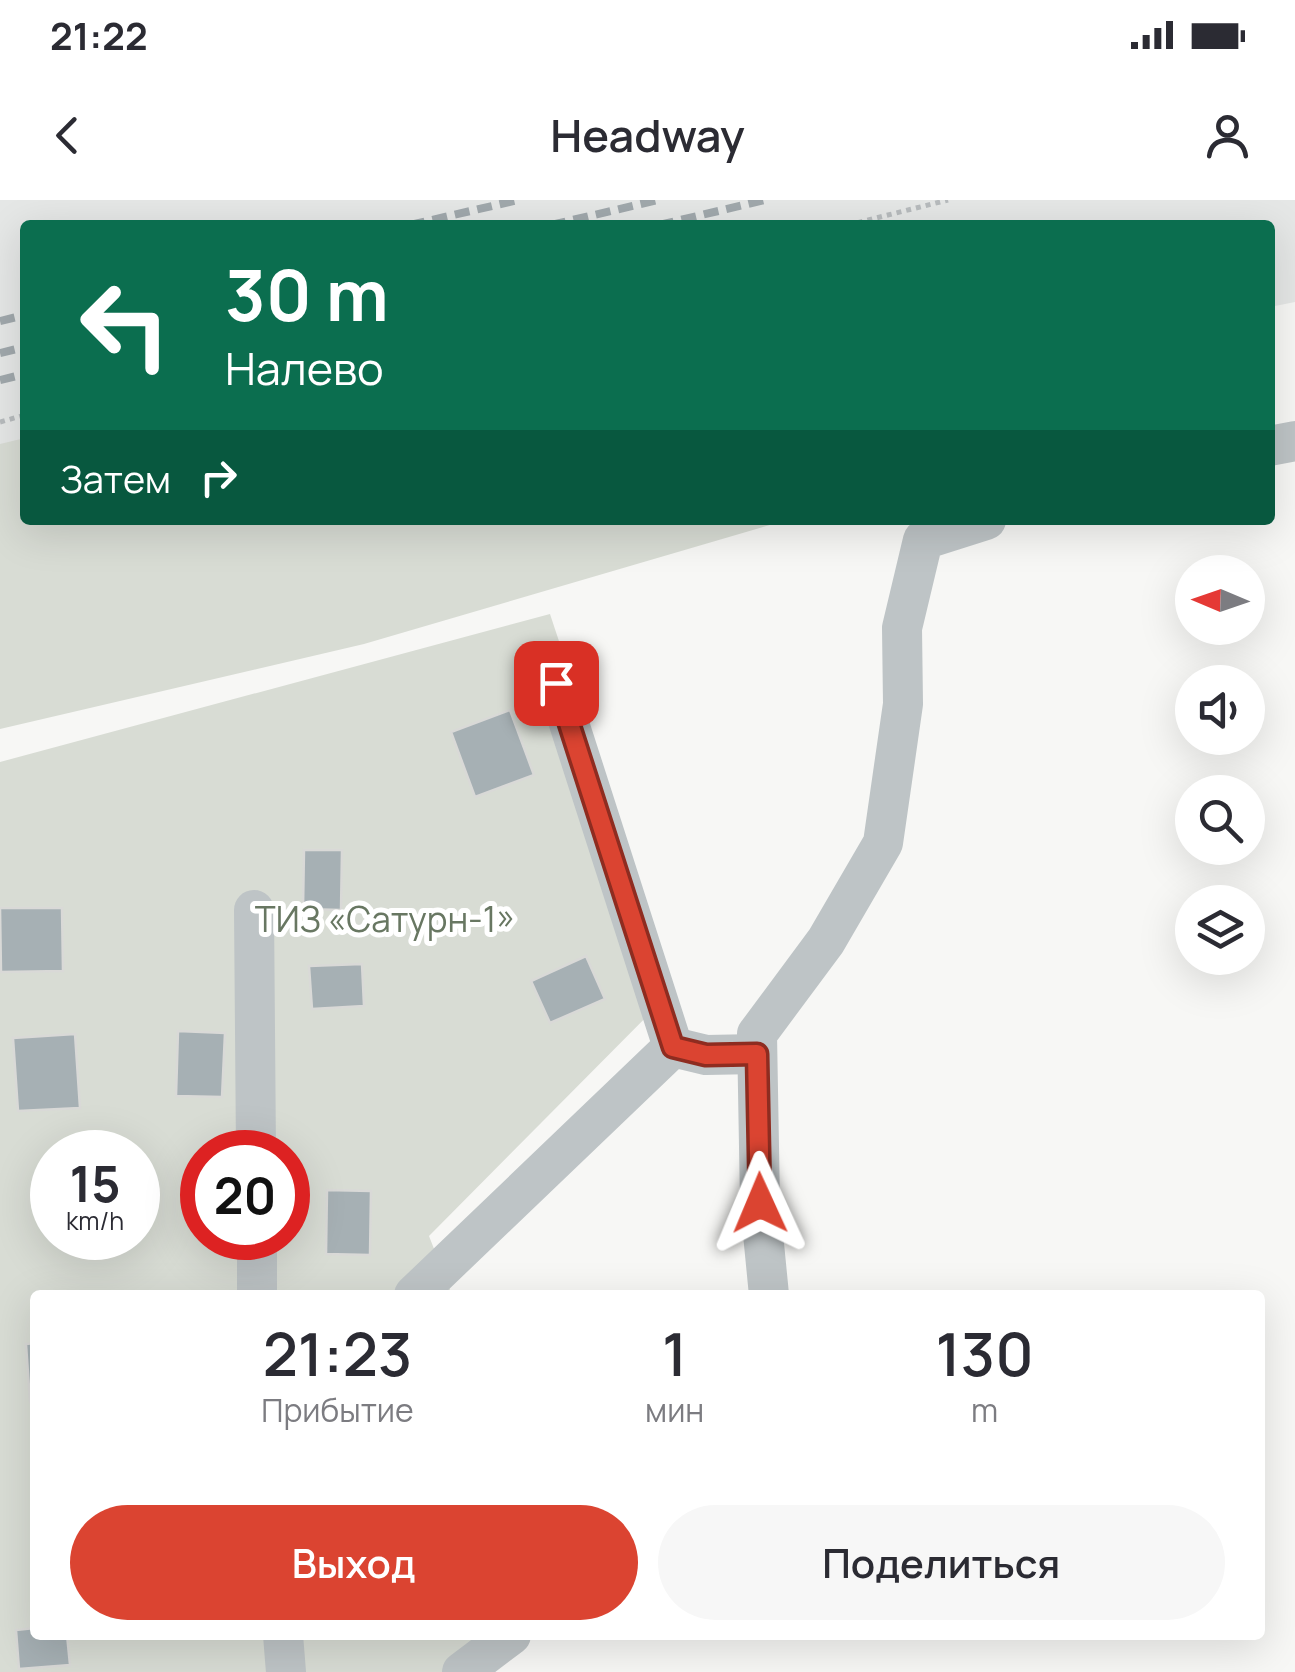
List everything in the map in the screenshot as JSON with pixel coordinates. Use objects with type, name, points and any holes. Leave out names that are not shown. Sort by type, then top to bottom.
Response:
[{"type":"street","points":[[768,1290],[760,1203],[757,1034],[826,940],[883,843],[903,704],[902,628],[923,540],[970,525]]},
{"type":"street","points":[[556,683],[673,1047]]},
{"type":"street","points":[[254,910],[256,1130]]},
{"type":"street","points":[[673,1047],[706,1055],[757,1054]]},
{"type":"street","points":[[419,1290],[673,1047]]},
{"type":"street","points":[[256,1260],[257,1290]]},
{"type":"street","points":[[284,1640],[286,1672]]},
{"type":"street","points":[[462,1672],[504,1640]]},
{"type":"path","points":[[868,220],[948,200]]},
{"type":"shaded area","points":[[0,200],[1295,200],[1295,302],[1275,306],[1275,220],[20,220],[20,525],[0,543]]},
{"type":"green space","points":[[20,439],[20,525],[770,525],[364,644],[0,729],[0,444]]},
{"type":"green space","name":"ТИЗ «Сатурн-1»","points":[[550,614],[674,989],[429,1236],[450,1290],[30,1290],[30,1640],[477,1640],[445,1672],[0,1672],[0,762]]},
{"type":"building","points":[[510,710],[534,775],[475,797],[451,732]]},
{"type":"building","points":[[304,850],[342,850],[341,910],[303,909]]},
{"type":"building","points":[[0,908],[62,908],[63,971],[1,972]]},
{"type":"building","points":[[586,956],[605,999],[550,1023],[531,981]]},
{"type":"building","points":[[362,964],[364,1006],[312,1009],[309,966]]},
{"type":"building","points":[[178,1031],[225,1033],[222,1097],[176,1096]]},
{"type":"building","points":[[75,1034],[80,1108],[18,1111],[13,1038]]},
{"type":"building","points":[[327,1190],[371,1191],[370,1255],[326,1254]]},
{"type":"building","points":[[26,1344],[30,1344],[30,1402]]},
{"type":"building","points":[[30,1629],[30,1640],[68,1640],[70,1665],[19,1669],[16,1630]]},
{"type":"railway","points":[[432,220],[518,200]]},
{"type":"railway","points":[[572,220],[658,200]]},
{"type":"railway","points":[[680,220],[765,200]]},
{"type":"railway","points":[[0,321],[20,316]]},
{"type":"railway","points":[[0,353],[20,348]]},
{"type":"railway","points":[[0,380],[20,375]]},
{"type":"route","points":[[556,683],[673,1047],[706,1055],[757,1054],[760,1203]]}]
